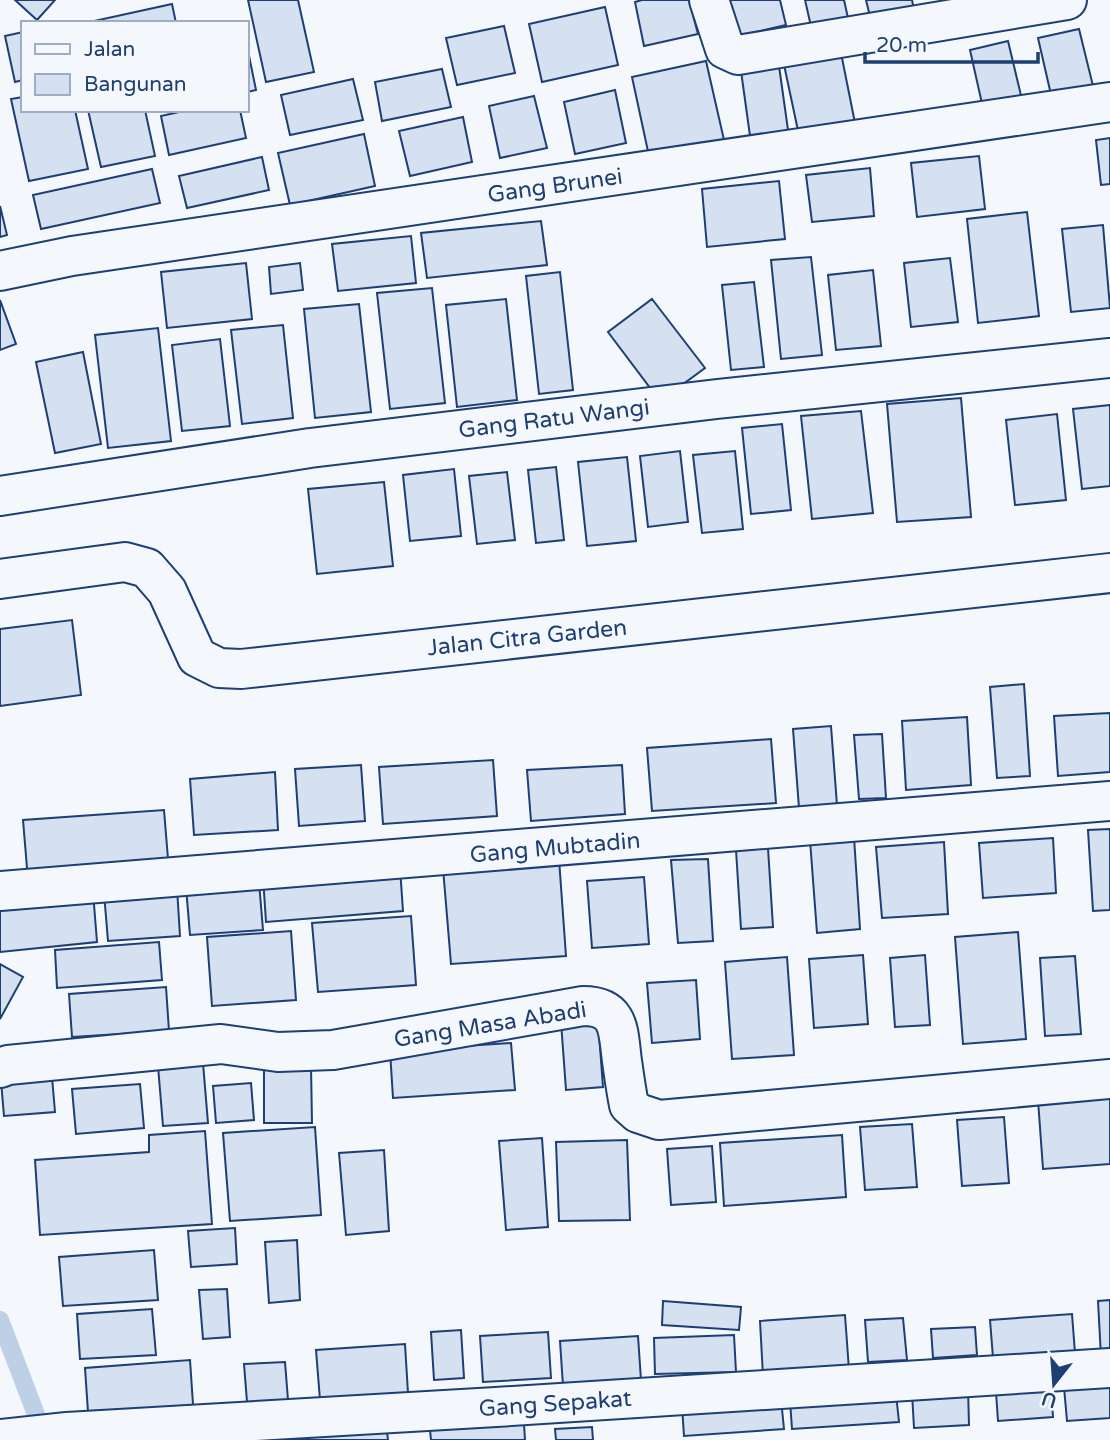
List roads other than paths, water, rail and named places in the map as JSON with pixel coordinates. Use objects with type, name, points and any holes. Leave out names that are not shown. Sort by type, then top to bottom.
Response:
[{"type":"street","points":[[709,0],[725,48],[737,55],[1067,0]]},
{"type":"street","name":"Gang Brunei","points":[[0,271],[72,256],[1110,102]]},
{"type":"street","name":"Gang Ratu Wangi","points":[[0,496],[310,447],[717,399],[1110,358]]},
{"type":"street","name":"Jalan Citra Garden","points":[[0,579],[125,562],[147,568],[167,591],[197,657],[219,668],[241,668],[1110,573]]},
{"type":"street","name":"Gang Mubtadin","points":[[0,891],[1110,801]]},
{"type":"street","name":"Gang Masa Abadi","points":[[0,1068],[8,1065],[221,1044],[278,1052],[333,1050],[583,1006],[597,1006],[609,1012],[620,1030],[621,1057],[629,1105],[639,1113],[659,1120],[1110,1079]]},
{"type":"street","name":"Gang Sepakat","points":[[10,1438],[67,1432],[1110,1367]]},
{"type":"waterway","points":[[0,1320],[45,1438]]}]
